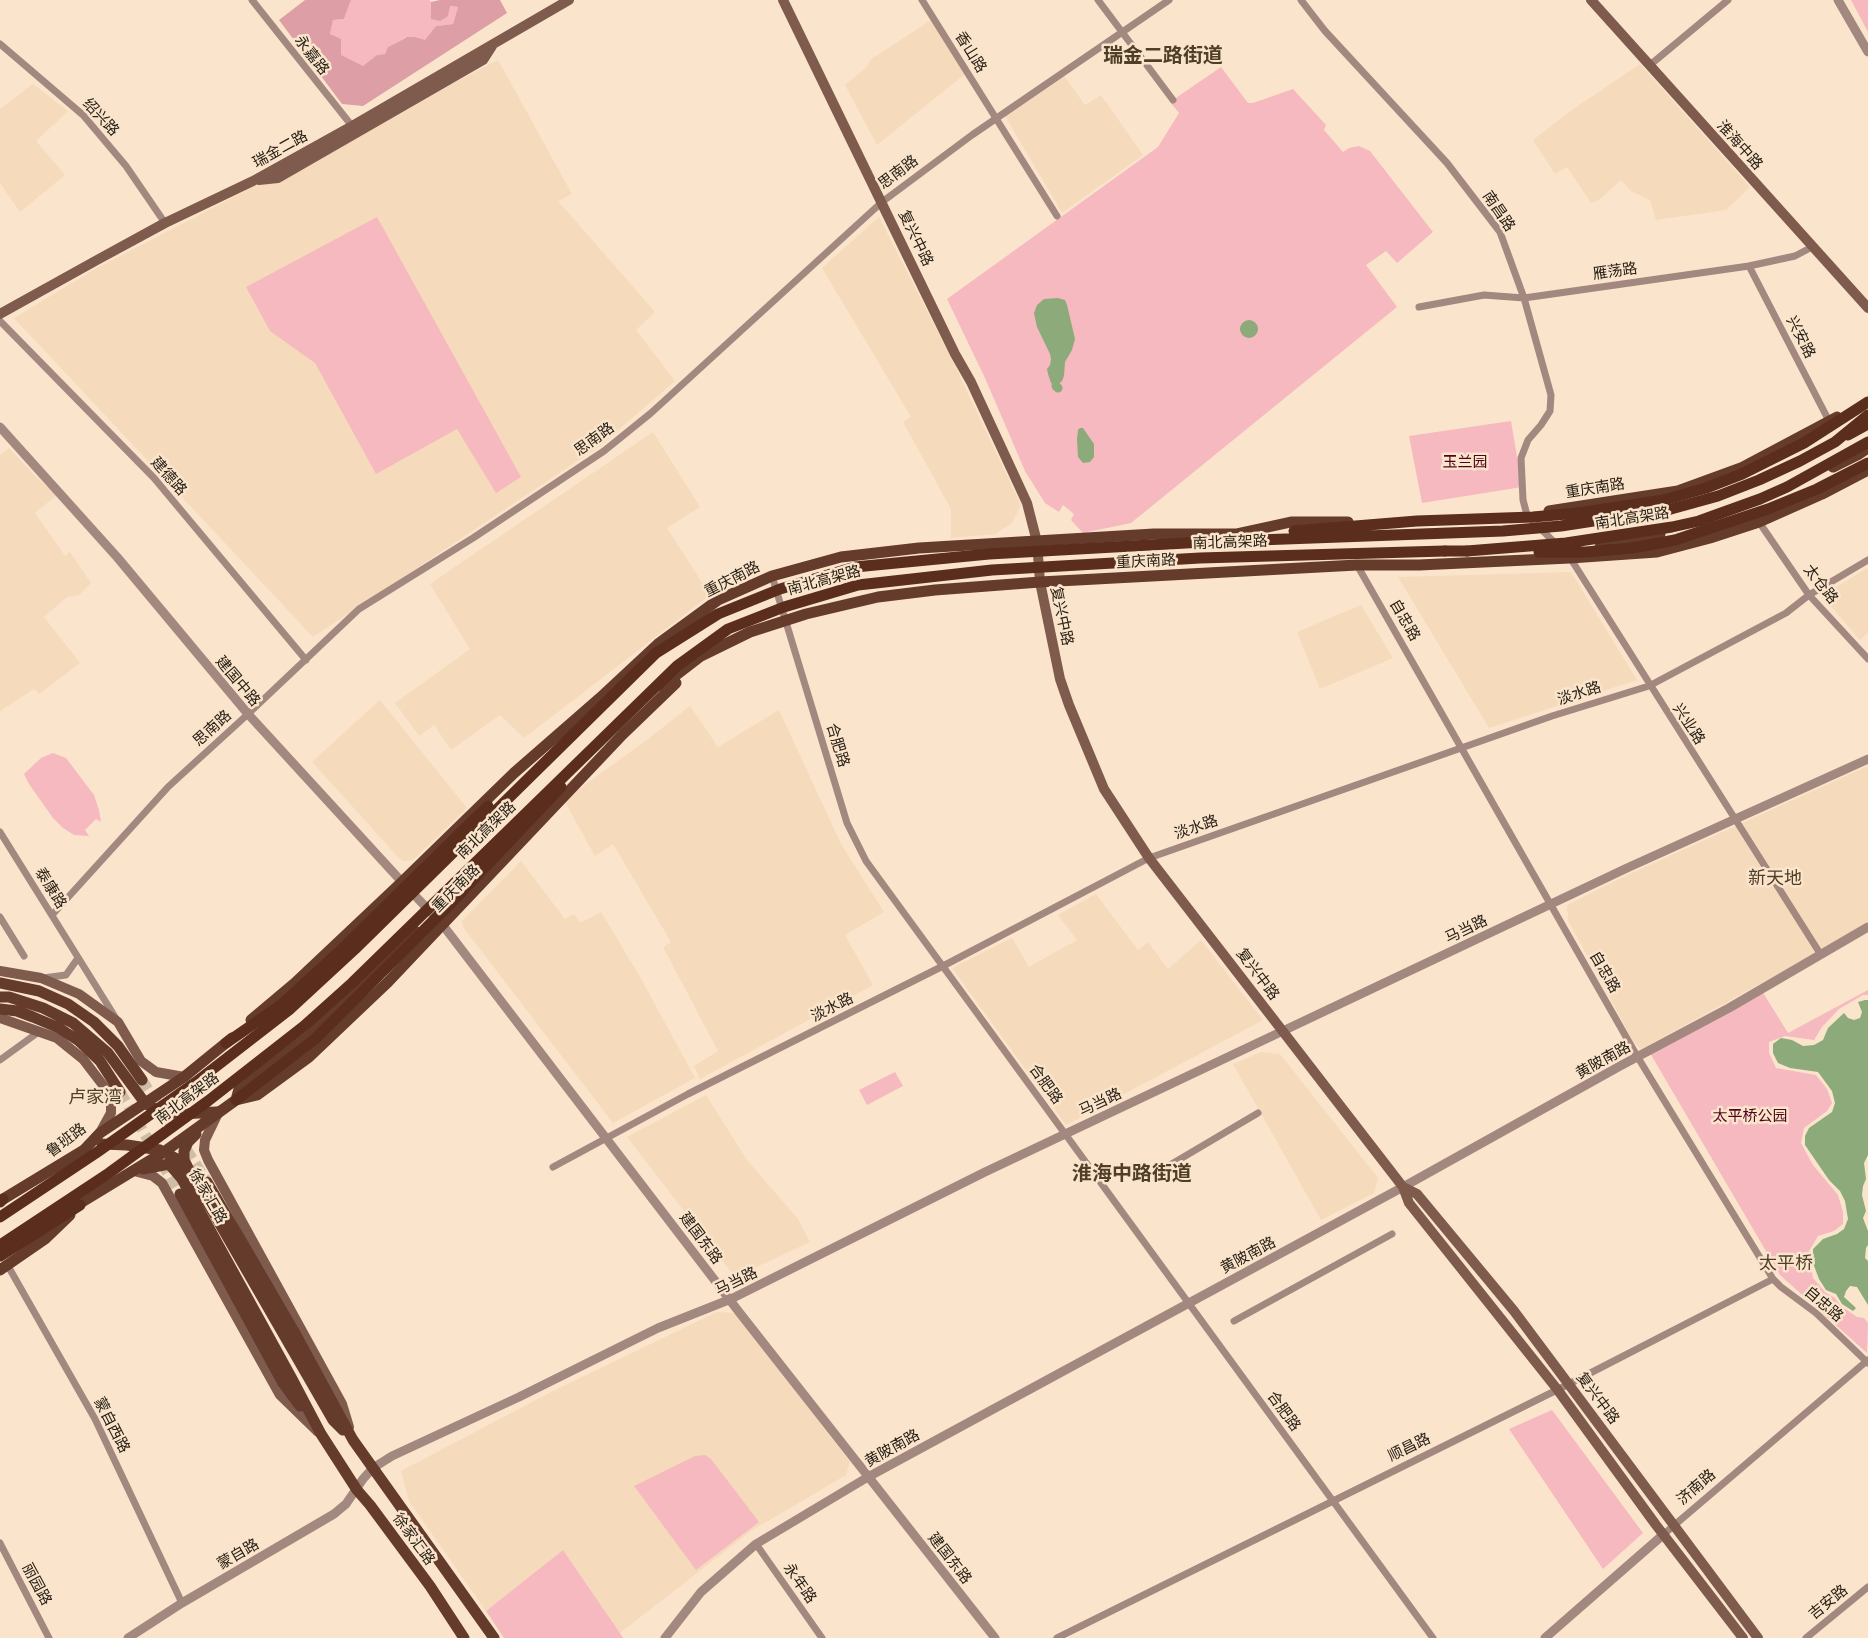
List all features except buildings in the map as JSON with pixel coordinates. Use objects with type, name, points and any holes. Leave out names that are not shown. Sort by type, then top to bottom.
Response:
[{"type":"highway","points":[[1237,537],[1325,528],[1578,513],[1664,500],[1706,488],[1742,474],[1804,443],[1868,402]]},
{"type":"highway","points":[[1835,442],[1868,415]]},
{"type":"highway","name":"南北高架路","points":[[0,1217],[96,1154],[196,1082],[289,1010],[354,949],[656,653],[718,614],[780,588],[855,567],[989,554],[1237,537],[1503,531],[1561,526],[1671,509],[1718,496],[1759,480],[1800,461],[1868,424]]},
{"type":"highway","name":"南北高架路","points":[[0,1245],[109,1173],[208,1101],[304,1026],[352,983],[676,666],[728,629],[784,606],[858,584],[992,570],[1190,558],[1468,551],[1566,543],[1672,527],[1699,521],[1760,499],[1787,487],[1868,442]]},
{"type":"highway","points":[[1468,551],[1586,552],[1632,548],[1675,540],[1768,509],[1866,466]]},
{"type":"highway","points":[[236,1100],[315,1039],[546,804],[595,745]]},
{"type":"highway","points":[[226,1043],[281,1004],[340,951],[499,796],[543,763]]},
{"type":"highway","points":[[0,1256],[80,1204]]},
{"type":"main road","name":"瑞金二路","points":[[0,314],[165,223],[253,181],[569,0]]},
{"type":"main road","name":"复兴中路","points":[[783,0],[955,354],[971,382],[1027,503],[1037,542],[1040,582],[1060,679],[1104,790],[1149,858],[1402,1188],[1409,1202],[1558,1389],[1743,1638]]},
{"type":"main road","name":"淮海中路","points":[[1591,0],[1868,308]]},
{"type":"main road","points":[[253,181],[278,178],[484,60],[494,43]]},
{"type":"main road","name":"重庆南路","points":[[1237,537],[1291,522],[1456,519],[1527,515],[1678,491],[1741,468],[1868,402]]},
{"type":"main road","name":"重庆南路","points":[[144,1103],[184,1077],[294,983],[402,882],[514,773],[600,698],[658,644],[718,600],[772,576],[840,556],[919,548],[1154,534],[1237,537],[1394,532],[1521,526],[1607,516],[1666,507],[1740,486],[1802,457],[1856,428],[1868,419]]},
{"type":"main road","name":"重庆南路","points":[[1570,558],[1604,546],[1680,529],[1762,503],[1868,448]]},
{"type":"main road","name":"重庆南路","points":[[236,1100],[239,1089],[310,1035],[433,914],[597,745],[636,709],[701,656],[750,632],[806,614],[878,597],[935,590],[1040,582],[1357,565],[1419,565],[1658,552],[1759,522],[1822,494],[1866,466]]},
{"type":"main road","points":[[1307,523],[1324,533]]},
{"type":"main road","name":"重庆南路","points":[[164,1152],[219,1111],[236,1100],[257,1094],[309,1056],[388,982],[442,924],[508,858],[623,734],[674,684],[731,641]]},
{"type":"main road","name":"重庆南路","points":[[226,1043],[249,1033],[286,1008],[410,891],[572,730],[600,698]]},
{"type":"main road","points":[[0,971],[41,978],[79,994],[118,1022],[142,1061],[156,1072],[184,1077]]},
{"type":"main road","points":[[0,983],[40,991],[68,1004],[94,1022],[118,1046],[142,1080]]},
{"type":"main road","points":[[0,997],[9,997],[43,1008],[74,1023],[108,1053],[144,1103],[163,1112],[204,1114],[219,1111]]},
{"type":"main road","points":[[0,1009],[17,1011],[33,1017],[59,1028],[79,1041],[100,1061],[120,1092]]},
{"type":"main road","points":[[0,1018],[57,1038],[83,1058],[106,1089],[112,1101],[111,1113],[100,1134]]},
{"type":"main road","name":"鲁班路","points":[[1,1202],[84,1150],[100,1134],[144,1103]]},
{"type":"main road","points":[[219,1111],[205,1140],[204,1150],[208,1160],[342,1404],[352,1440]]},
{"type":"main road","name":"徐家汇路","points":[[219,1111],[188,1142],[184,1152],[184,1160],[190,1172],[333,1420],[352,1440],[373,1468],[494,1638]]},
{"type":"main road","points":[[84,1150],[103,1144],[142,1147],[164,1152],[179,1160],[190,1172]]},
{"type":"main road","points":[[0,1252],[55,1216],[80,1204],[164,1152]]},
{"type":"main road","name":"徐家汇路","points":[[134,1171],[168,1164],[182,1179],[288,1370],[321,1434],[357,1490],[430,1586],[464,1638]]},
{"type":"main road","name":"徐家汇路","points":[[134,1171],[153,1176],[162,1183],[280,1395],[321,1434]]},
{"type":"main road","name":"徐家汇路","points":[[208,1182],[296,1336],[352,1440]]},
{"type":"main road","name":"复兴中路","points":[[1402,1188],[1417,1194],[1514,1311],[1758,1638]]},
{"type":"main road","points":[[180,1194],[283,1383],[321,1434]]},
{"type":"main road","points":[[4,1268],[45,1239],[80,1204]]},
{"type":"street","name":"永嘉路","points":[[252,0],[352,126]]},
{"type":"street","name":"香山路","points":[[922,0],[1057,216]]},
{"type":"street","points":[[1098,0],[1173,100]]},
{"type":"street","name":"思南路","points":[[52,915],[168,787],[359,609],[473,538],[604,451],[658,406],[882,202],[996,118],[1169,0]]},
{"type":"street","name":"南昌路","points":[[1301,0],[1329,35],[1447,163],[1500,232],[1524,298],[1551,395],[1550,411],[1528,440],[1520,458],[1523,500],[1527,515]]},
{"type":"street","points":[[1650,65],[1728,0]]},
{"type":"street","points":[[1838,0],[1868,52]]},
{"type":"street","name":"绍兴路","points":[[0,44],[83,115],[126,166],[165,223]]},
{"type":"street","name":"雁荡路","points":[[1419,307],[1484,295],[1524,298],[1748,266],[1795,256],[1812,247]]},
{"type":"street","name":"兴安路","points":[[1748,266],[1829,421]]},
{"type":"street","name":"建德路","points":[[0,321],[154,478],[306,660]]},
{"type":"street","name":"建国中路","points":[[0,427],[117,557],[248,714],[421,903]]},
{"type":"street","name":"兴业路","points":[[1527,515],[1570,558],[1649,686],[1821,955]]},
{"type":"street","name":"太仓路","points":[[1759,522],[1809,595],[1868,659]]},
{"type":"street","name":"淡水路","points":[[553,1167],[688,1094],[943,966],[1149,858],[1463,749],[1552,716],[1649,686],[1786,613],[1809,595],[1868,560]]},
{"type":"street","name":"自忠路","points":[[1357,565],[1637,1056],[1774,1279],[1781,1287],[1816,1313],[1867,1362]]},
{"type":"street","name":"合肥路","points":[[772,576],[852,836],[866,861],[1433,1638]]},
{"type":"street","name":"马当路","points":[[357,1490],[363,1479],[373,1468],[392,1456],[519,1397],[658,1328],[731,1299],[985,1172],[1627,868],[1868,759]]},
{"type":"street","name":"泰康路","points":[[0,832],[118,1022]]},
{"type":"street","name":"建国东路","points":[[421,903],[442,924],[868,1477],[995,1638]]},
{"type":"street","points":[[0,918],[24,956]]},
{"type":"street","name":"黄陂南路","points":[[665,1638],[700,1592],[756,1544],[868,1477],[1402,1188],[1637,1056],[1728,1008],[1868,927]]},
{"type":"street","points":[[41,978],[66,975],[78,958]]},
{"type":"street","points":[[0,1060],[41,1031]]},
{"type":"street","points":[[1170,1165],[1258,1113]]},
{"type":"street","points":[[1234,1321],[1392,1234]]},
{"type":"street","name":"蒙自西路","points":[[4,1268],[95,1419],[182,1603]]},
{"type":"street","name":"顺昌路","points":[[1057,1638],[1569,1384],[1774,1279]]},
{"type":"street","name":"济南路","points":[[1545,1638],[1710,1493],[1867,1362]]},
{"type":"street","name":"蒙自路","points":[[128,1638],[182,1603],[334,1514],[346,1504],[357,1490]]},
{"type":"street","name":"丽园路","points":[[0,1543],[50,1638]]},
{"type":"street","name":"永年路","points":[[756,1544],[822,1638]]},
{"type":"street","name":"吉安路","points":[[1806,1638],[1868,1587]]},
{"type":"shaded area","points":[[305,0],[351,0],[344,19],[333,20],[330,34],[341,39],[341,55],[363,66],[377,55],[385,54],[388,47],[407,37],[425,40],[436,26],[453,24],[458,7],[450,6],[448,16],[440,21],[431,19],[431,2],[440,0],[500,0],[507,13],[363,106],[342,104],[279,20]]},
{"type":"shaded area","points":[[931,20],[965,74],[877,145],[845,85],[867,67],[870,60]]},
{"type":"shaded area","points":[[498,60],[572,194],[558,201],[655,312],[636,330],[675,381],[600,446],[313,637],[14,318],[95,269]]},
{"type":"shaded area","points":[[1640,64],[1750,187],[1726,210],[1656,220],[1650,200],[1631,191],[1621,180],[1599,200],[1591,203],[1567,167],[1555,174],[1533,140],[1569,112]]},
{"type":"shaded area","points":[[1064,76],[1085,105],[1101,95],[1143,155],[1062,213],[1005,116]]},
{"type":"shaded area","points":[[33,84],[68,111],[36,141],[65,175],[20,212],[0,183],[0,109]]},
{"type":"shaded area","points":[[879,217],[955,366],[1021,505],[1012,523],[995,534],[951,538],[951,509],[903,422],[911,417],[822,268]]},
{"type":"shaded area","points":[[1058,298],[1065,300],[1075,339],[1072,350],[1065,362],[1062,381],[1056,386],[1051,383],[1048,374],[1050,354],[1037,327],[1034,313],[1037,305],[1044,299]]},
{"type":"shaded area","points":[[1249,320],[1255,323],[1258,329],[1255,335],[1249,338],[1243,335],[1240,329],[1243,323]]},
{"type":"shaded area","points":[[1080,428],[1083,428],[1094,444],[1094,457],[1090,462],[1083,463],[1078,457],[1077,439]]},
{"type":"shaded area","points":[[653,432],[700,507],[667,528],[710,595],[524,738],[500,715],[451,750],[434,725],[419,736],[395,703],[470,649],[430,584]]},
{"type":"shaded area","points":[[9,448],[36,477],[57,495],[35,513],[65,556],[70,552],[91,583],[79,595],[67,597],[44,617],[80,663],[39,694],[34,689],[0,711],[0,455]]},
{"type":"shaded area","points":[[1867,568],[1868,633],[1860,640],[1822,596]]},
{"type":"shaded area","points":[[1571,572],[1637,680],[1489,728],[1398,577]]},
{"type":"shaded area","points":[[1361,605],[1393,658],[1320,689],[1297,632]]},
{"type":"shaded area","points":[[380,700],[467,808],[414,859],[409,861],[403,861],[399,858],[312,762]]},
{"type":"shaded area","points":[[690,706],[718,747],[779,710],[841,844],[884,912],[845,935],[873,985],[700,1079],[694,1066],[718,1051],[663,947],[671,942],[613,844],[595,856],[564,800]]},
{"type":"shaded area","name":"新天地","points":[[1868,766],[1868,925],[1641,1049],[1634,1043],[1568,920],[1567,905],[1619,879]]},
{"type":"shaded area","points":[[521,861],[565,919],[574,914],[580,923],[601,912],[640,977],[695,1078],[613,1123],[463,927],[462,921]]},
{"type":"shaded area","points":[[1096,894],[1138,950],[1148,942],[1168,969],[1201,940],[1263,1020],[1066,1125],[952,968],[1012,938],[1029,967],[1077,940],[1058,915]]},
{"type":"shaded area","points":[[1868,1000],[1868,1155],[1864,1163],[1866,1179],[1862,1195],[1866,1211],[1863,1218],[1868,1231],[1868,1245],[1865,1258],[1868,1261],[1868,1305],[1857,1287],[1850,1286],[1844,1297],[1856,1308],[1853,1311],[1842,1304],[1836,1294],[1826,1290],[1819,1279],[1813,1263],[1813,1249],[1823,1239],[1837,1234],[1844,1229],[1848,1219],[1845,1201],[1840,1191],[1829,1180],[1805,1145],[1805,1136],[1809,1128],[1832,1112],[1835,1103],[1832,1091],[1818,1072],[1790,1068],[1778,1063],[1773,1053],[1773,1044],[1781,1038],[1792,1040],[1803,1046],[1814,1045],[1823,1040],[1828,1028],[1844,1013],[1848,1018],[1854,1020],[1860,1018],[1862,1012],[1858,1002]]},
{"type":"shaded area","points":[[1261,1052],[1280,1054],[1378,1178],[1374,1193],[1321,1220],[1233,1064]]},
{"type":"shaded area","points":[[706,1095],[747,1160],[798,1219],[810,1242],[735,1277],[627,1137]]},
{"type":"shaded area","points":[[717,1312],[735,1313],[850,1462],[846,1475],[751,1531],[620,1633],[563,1550],[486,1611],[409,1501],[401,1471],[553,1391]]},
{"type":"green space","points":[[351,0],[429,0],[431,2],[431,19],[450,6],[458,7],[453,24],[436,26],[425,41],[415,37],[406,37],[388,47],[385,54],[377,55],[363,67],[340,55],[330,34],[333,20],[344,19]]},
{"type":"green space","points":[[1851,0],[1868,0],[1868,32]]},
{"type":"green space","points":[[1221,67],[1248,103],[1293,89],[1326,125],[1324,130],[1343,152],[1349,148],[1359,146],[1370,151],[1433,232],[1397,263],[1386,251],[1366,265],[1397,307],[1131,523],[1083,533],[1071,520],[1074,514],[1063,505],[1059,512],[1045,503],[1025,471],[985,378],[947,299],[1158,147],[1179,113],[1170,102]]},
{"type":"green space","points":[[377,217],[521,477],[496,493],[457,429],[376,474],[315,363],[270,331],[246,287]]},
{"type":"green space","name":"玉兰园","points":[[1511,421],[1522,487],[1422,503],[1409,436]]},
{"type":"green space","points":[[53,753],[66,758],[94,795],[101,822],[96,819],[85,830],[89,836],[74,835],[63,828],[53,818],[24,774],[41,758]]},
{"type":"green space","name":"太平桥公园","points":[[1868,990],[1868,995],[1863,995],[1839,1009],[1822,1027],[1814,1040],[1785,1036],[1769,1042],[1769,1053],[1776,1068],[1816,1075],[1827,1089],[1832,1103],[1827,1111],[1804,1128],[1801,1143],[1813,1165],[1838,1195],[1843,1212],[1843,1224],[1834,1231],[1818,1236],[1808,1253],[1813,1278],[1841,1306],[1857,1317],[1864,1318],[1868,1323],[1867,1353],[1780,1275],[1650,1053],[1762,991],[1788,1033]]},
{"type":"green space","points":[[895,1072],[903,1086],[867,1105],[859,1090]]},
{"type":"green space","points":[[1552,1410],[1643,1533],[1603,1569],[1509,1429]]},
{"type":"green space","points":[[705,1455],[711,1459],[759,1522],[696,1570],[634,1486],[695,1456]]},
{"type":"green space","points":[[563,1550],[623,1638],[504,1638],[486,1611]]},
{"type":"tunnel","points":[[142,1080],[207,1182]]},
{"type":"tunnel","points":[[120,1092],[180,1194]]},
{"type":"district","name":"瑞金二路街道","points":[[1163,55]]},
{"type":"district","name":"新天地","points":[[1775,878]]},
{"type":"district","name":"卢家湾","points":[[95,1097]]},
{"type":"district","name":"淮海中路街道","points":[[1132,1173]]},
{"type":"district","name":"太平桥","points":[[1786,1263]]}]
